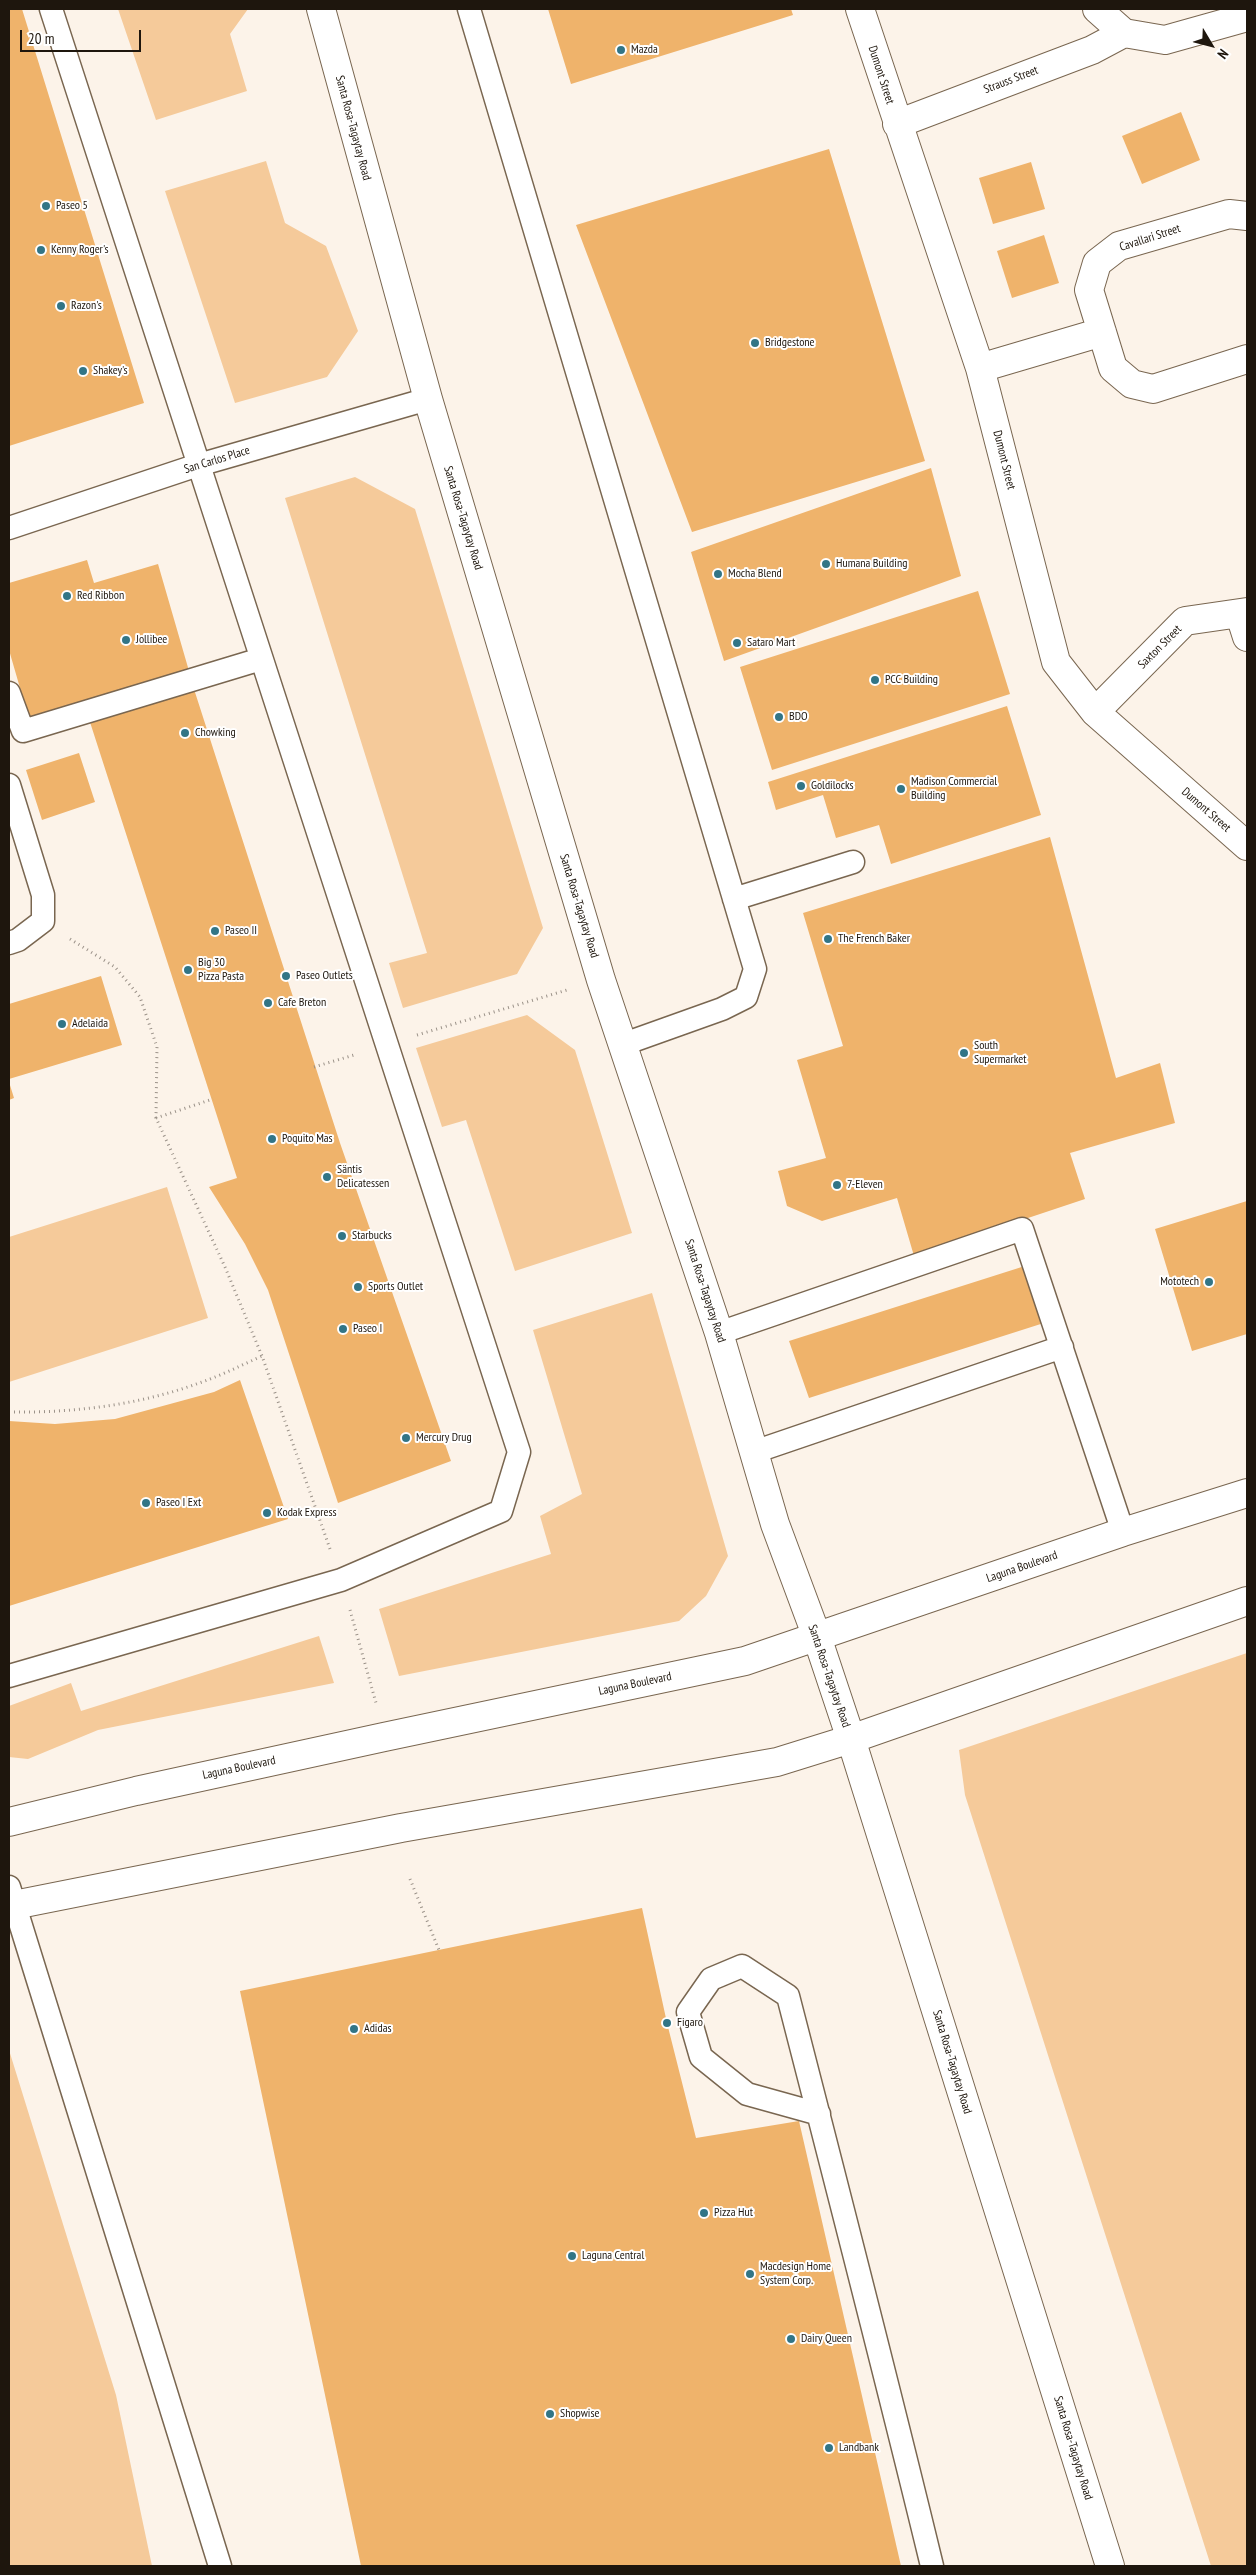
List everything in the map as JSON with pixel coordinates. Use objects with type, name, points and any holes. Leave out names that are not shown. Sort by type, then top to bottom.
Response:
[{"type":"main road","name":"Santa Rosa-Tagaytay Road","points":[[321,9],[428,399],[601,980],[719,1332],[775,1524],[817,1637],[851,1740],[1110,2566]]},
{"type":"main road","name":"Dumont Street","points":[[860,9],[980,368],[1056,662],[1095,712],[1247,846]]},
{"type":"main road","points":[[1097,9],[1124,33],[1165,40],[1247,17]]},
{"type":"main road","name":"Strauss Street","points":[[897,124],[1092,50],[1124,33]]},
{"type":"main road","name":"Cavallari Street","points":[[1247,216],[1229,214],[1119,246],[1097,263],[1089,290],[1113,368],[1132,384],[1153,389],[1247,359]]},
{"type":"main road","points":[[980,368],[1102,332]]},
{"type":"main road","name":"Saxton Street","points":[[1095,712],[1185,621],[1245,621]]},
{"type":"main road","name":"Laguna Boulevard","points":[[9,1822],[136,1791],[384,1736],[745,1662],[1123,1532],[1247,1493]]},
{"type":"main road","points":[[10,1900],[401,1828],[778,1762],[851,1740],[1247,1601]]},
{"type":"lane","points":[[9,1676],[341,1580],[501,1511],[519,1452],[261,659],[196,466],[51,9]]},
{"type":"lane","points":[[469,9],[755,969],[746,997],[722,1009],[624,1044]]},
{"type":"lane","name":"San Carlos Place","points":[[9,528],[196,466],[428,399]]},
{"type":"lane","points":[[9,693],[23,731],[261,659]]},
{"type":"lane","points":[[9,786],[43,895],[42,921],[18,940],[9,943]]},
{"type":"lane","points":[[734,899],[853,862]]},
{"type":"lane","points":[[719,1332],[1022,1229],[1123,1532]]},
{"type":"lane","points":[[754,1452],[1062,1348]]},
{"type":"lane","points":[[10,1900],[220,2566]]},
{"type":"lane","points":[[819,2114],[747,2094],[700,2057],[688,2012],[711,1979],[742,1966],[788,1996],[819,2114],[932,2566]]},
{"type":"path","points":[[42,921],[115,967],[140,998],[157,1047],[156,1118],[226,1267],[262,1356],[341,1580],[378,1710]]},
{"type":"path","points":[[314,1067],[601,980]]},
{"type":"path","points":[[156,1118],[213,1099]]},
{"type":"path","points":[[9,1412],[82,1410],[135,1402],[201,1383],[262,1356]]},
{"type":"path","points":[[410,1879],[439,1950]]},
{"type":"shaded area","points":[[118,9],[248,9],[230,34],[247,91],[156,120]]},
{"type":"shaded area","points":[[266,161],[285,223],[326,246],[358,331],[327,377],[235,403],[165,191]]},
{"type":"shaded area","points":[[355,477],[415,509],[543,928],[517,974],[403,1008],[389,963],[427,953],[285,498]]},
{"type":"shaded area","points":[[527,1015],[575,1050],[632,1233],[515,1271],[466,1120],[442,1127],[416,1048]]},
{"type":"shaded area","points":[[167,1187],[208,1318],[9,1382],[9,1237]]},
{"type":"shaded area","points":[[652,1293],[728,1556],[706,1596],[679,1621],[399,1676],[379,1609],[551,1554],[540,1516],[582,1494],[533,1330]]},
{"type":"shaded area","points":[[319,1636],[334,1683],[98,1730],[28,1759],[9,1757],[9,1706],[71,1683],[81,1711]]},
{"type":"shaded area","points":[[1247,1653],[1247,2566],[1211,2566],[965,1795],[959,1750]]},
{"type":"shaded area","points":[[9,2050],[116,2395],[152,2566],[9,2566]]},
{"type":"building","name":"Paseo 5","points":[[9,9],[22,9],[144,403],[9,446]]},
{"type":"building","name":"Mazda","points":[[548,9],[791,9],[793,15],[571,84]]},
{"type":"building","points":[[1181,112],[1200,160],[1142,184],[1122,136]]},
{"type":"building","name":"Bridgestone","points":[[829,149],[925,461],[692,532],[576,225]]},
{"type":"building","points":[[1031,162],[1045,209],[993,224],[979,178]]},
{"type":"building","points":[[1044,235],[1059,283],[1012,298],[997,251]]},
{"type":"building","name":"Humana Building","points":[[931,468],[961,576],[724,661],[691,552]]},
{"type":"building","points":[[87,560],[94,583],[158,564],[189,671],[29,719],[9,650],[9,583]]},
{"type":"building","name":"PCC Building","points":[[978,591],[1010,694],[772,770],[740,667]]},
{"type":"building","points":[[193,686],[340,1143],[451,1461],[338,1503],[268,1290],[245,1244],[209,1187],[237,1178],[89,719]]},
{"type":"building","name":"Madison Commercial Building","points":[[1007,706],[1041,815],[891,864],[879,825],[836,838],[823,795],[776,810],[768,782]]},
{"type":"building","points":[[79,753],[95,802],[42,820],[26,770]]},
{"type":"building","name":"South Supermarket","points":[[1050,837],[1116,1078],[1160,1063],[1175,1123],[1070,1153],[1085,1199],[914,1256],[897,1198],[822,1221],[787,1206],[778,1171],[826,1158],[797,1060],[843,1046],[803,913]]},
{"type":"building","name":"Adelaida","points":[[101,976],[122,1045],[9,1079],[9,1004]]},
{"type":"building","points":[[9,1082],[14,1098],[9,1100]]},
{"type":"building","name":"Mototech","points":[[1247,1201],[1247,1334],[1192,1351],[1155,1229]]},
{"type":"building","points":[[1028,1265],[1047,1322],[809,1398],[789,1341]]},
{"type":"building","name":"Paseo I Ext","points":[[240,1380],[288,1519],[9,1606],[9,1421],[55,1424],[115,1419],[214,1392]]},
{"type":"building","points":[[642,1908],[667,2023],[696,2138],[799,2121],[901,2566],[361,2566],[240,1991]]},
{"type":"place","name":"Mazda","points":[[621,50]]},
{"type":"place","name":"Paseo 5","points":[[46,206]]},
{"type":"place","name":"Kenny Roger's","points":[[41,250]]},
{"type":"place","name":"Razon's","points":[[61,306]]},
{"type":"place","name":"Bridgestone","points":[[755,343]]},
{"type":"place","name":"Shakey's","points":[[83,371]]},
{"type":"place","name":"Humana Building","points":[[826,564]]},
{"type":"place","name":"Mocha Blend","points":[[718,574]]},
{"type":"place","name":"Red Ribbon","points":[[67,596]]},
{"type":"place","name":"Jollibee","points":[[126,640]]},
{"type":"place","name":"Sataro Mart","points":[[737,643]]},
{"type":"place","name":"PCC Building","points":[[875,680]]},
{"type":"place","name":"BDO","points":[[779,717]]},
{"type":"place","name":"Chowking","points":[[185,733]]},
{"type":"place","name":"Goldilocks","points":[[801,786]]},
{"type":"place","name":"Madison Commercial Building","points":[[901,789]]},
{"type":"place","name":"Paseo II","points":[[215,931]]},
{"type":"place","name":"The French Baker","points":[[828,939]]},
{"type":"place","name":"Big 30 Pizza Pasta","points":[[188,970]]},
{"type":"place","name":"Paseo Outlets","points":[[286,976]]},
{"type":"place","name":"Cafe Breton","points":[[268,1003]]},
{"type":"place","name":"Adelaida","points":[[62,1024]]},
{"type":"place","name":"South Supermarket","points":[[964,1053]]},
{"type":"place","name":"Poquito Mas","points":[[272,1139]]},
{"type":"place","name":"Säntis Delicatessen","points":[[327,1177]]},
{"type":"place","name":"7-Eleven","points":[[837,1185]]},
{"type":"place","name":"Starbucks","points":[[342,1236]]},
{"type":"place","name":"Mototech","points":[[1209,1282]]},
{"type":"place","name":"Sports Outlet","points":[[358,1287]]},
{"type":"place","name":"Paseo I","points":[[343,1329]]},
{"type":"place","name":"Mercury Drug","points":[[406,1438]]},
{"type":"place","name":"Paseo I Ext","points":[[146,1503]]},
{"type":"place","name":"Kodak Express","points":[[267,1513]]},
{"type":"place","name":"Figaro","points":[[667,2023]]},
{"type":"place","name":"Adidas","points":[[354,2029]]},
{"type":"place","name":"Pizza Hut","points":[[704,2213]]},
{"type":"place","name":"Laguna Central","points":[[572,2256]]},
{"type":"place","name":"Macdesign Home System Corp.","points":[[750,2274]]},
{"type":"place","name":"Dairy Queen","points":[[791,2339]]},
{"type":"place","name":"Shopwise","points":[[550,2414]]},
{"type":"place","name":"Landbank","points":[[829,2448]]}]
